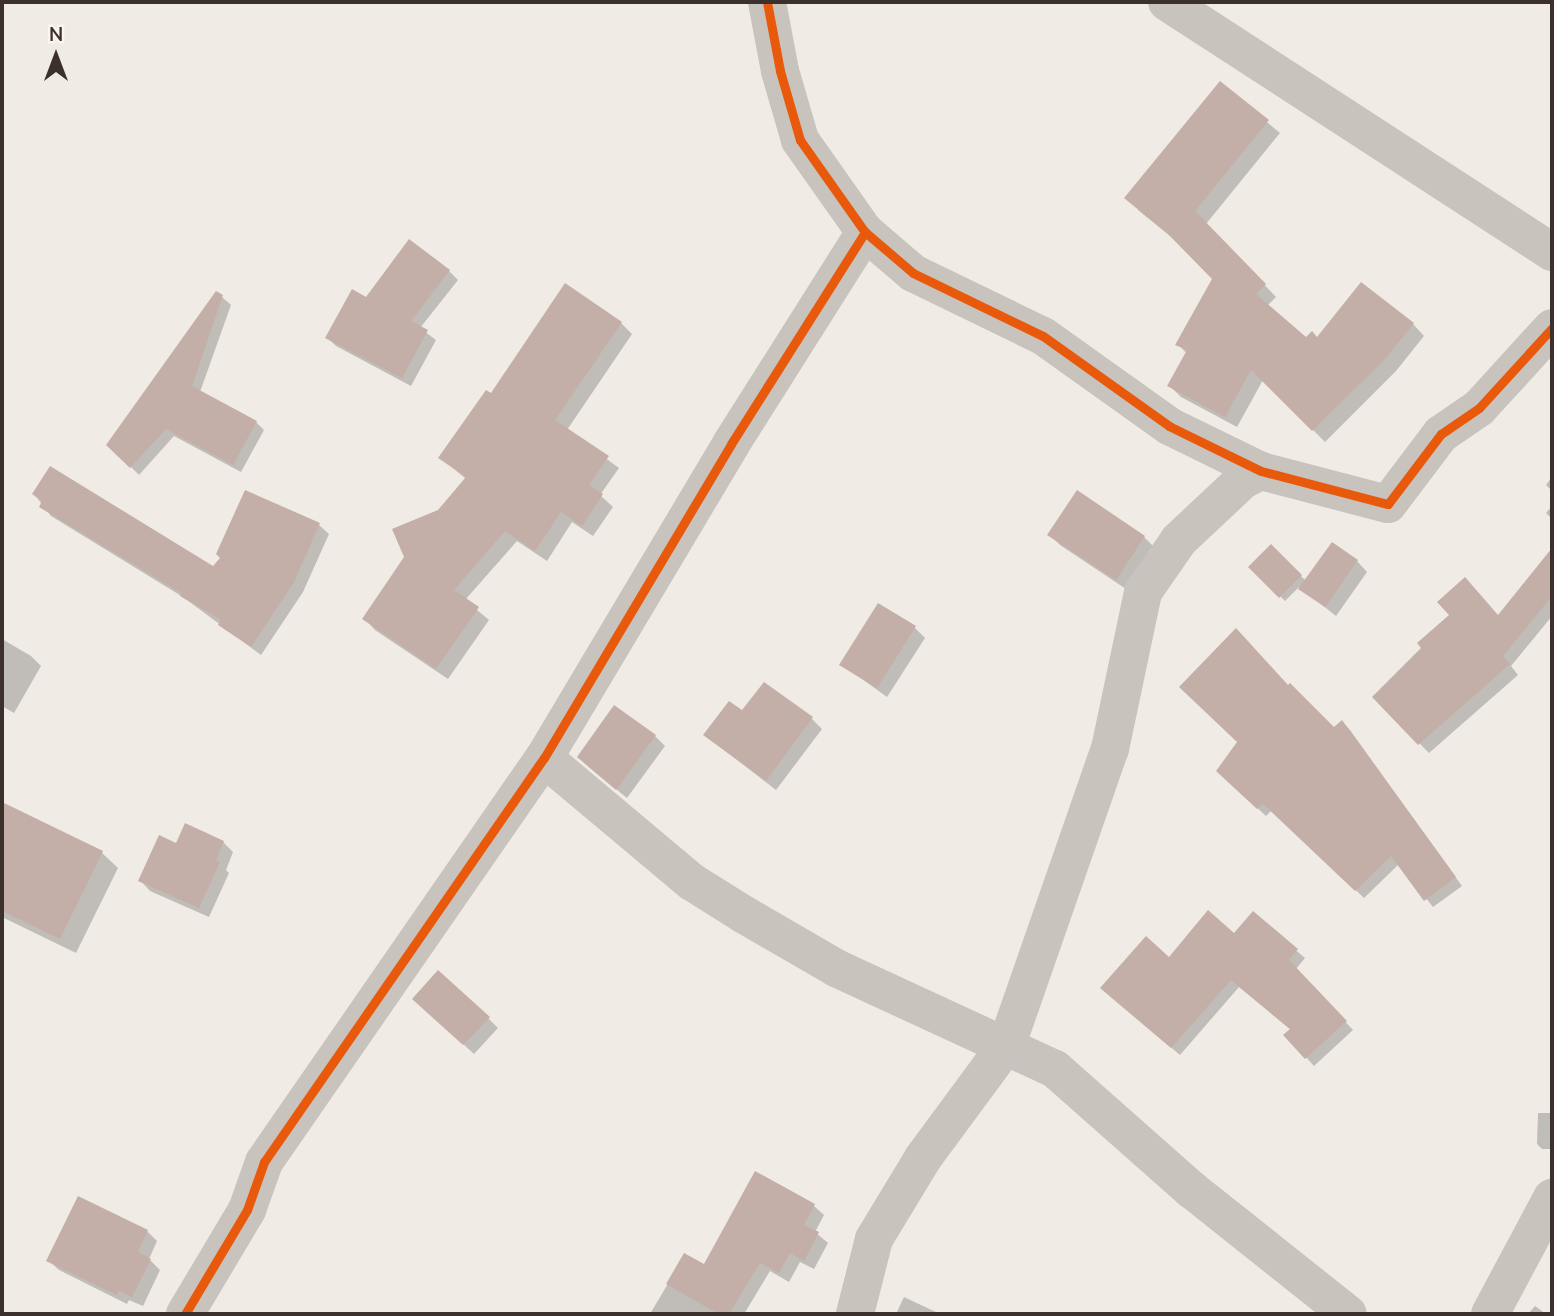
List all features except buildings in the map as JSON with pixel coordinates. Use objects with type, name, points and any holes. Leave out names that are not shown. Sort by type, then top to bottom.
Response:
[{"type":"street","points":[[767,2],[780,71],[800,139],[865,232],[913,273],[1043,336],[1169,426],[1261,471],[1388,504],[1441,434],[1479,408],[1552,328]]},
{"type":"street","points":[[1167,2],[1552,252]]},
{"type":"street","points":[[184,1314],[247,1210],[264,1162],[544,758],[731,444],[865,232]]},
{"type":"street","points":[[855,1314],[874,1239],[923,1158],[1007,1044],[1110,749],[1143,592],[1179,540],[1243,480],[1261,471]]},
{"type":"street","points":[[544,758],[702,888],[836,968],[1007,1044],[1055,1069],[1192,1190],[1348,1314]]},
{"type":"street","points":[[1490,1314],[1552,1198]]},
{"type":"cycle path","points":[[767,2],[780,71],[800,140],[865,232],[913,273],[1043,336],[1169,426],[1261,471],[1388,504],[1441,434],[1479,408],[1552,328]]},
{"type":"cycle path","points":[[185,1314],[247,1210],[264,1162],[544,758],[731,444],[865,232]]}]
